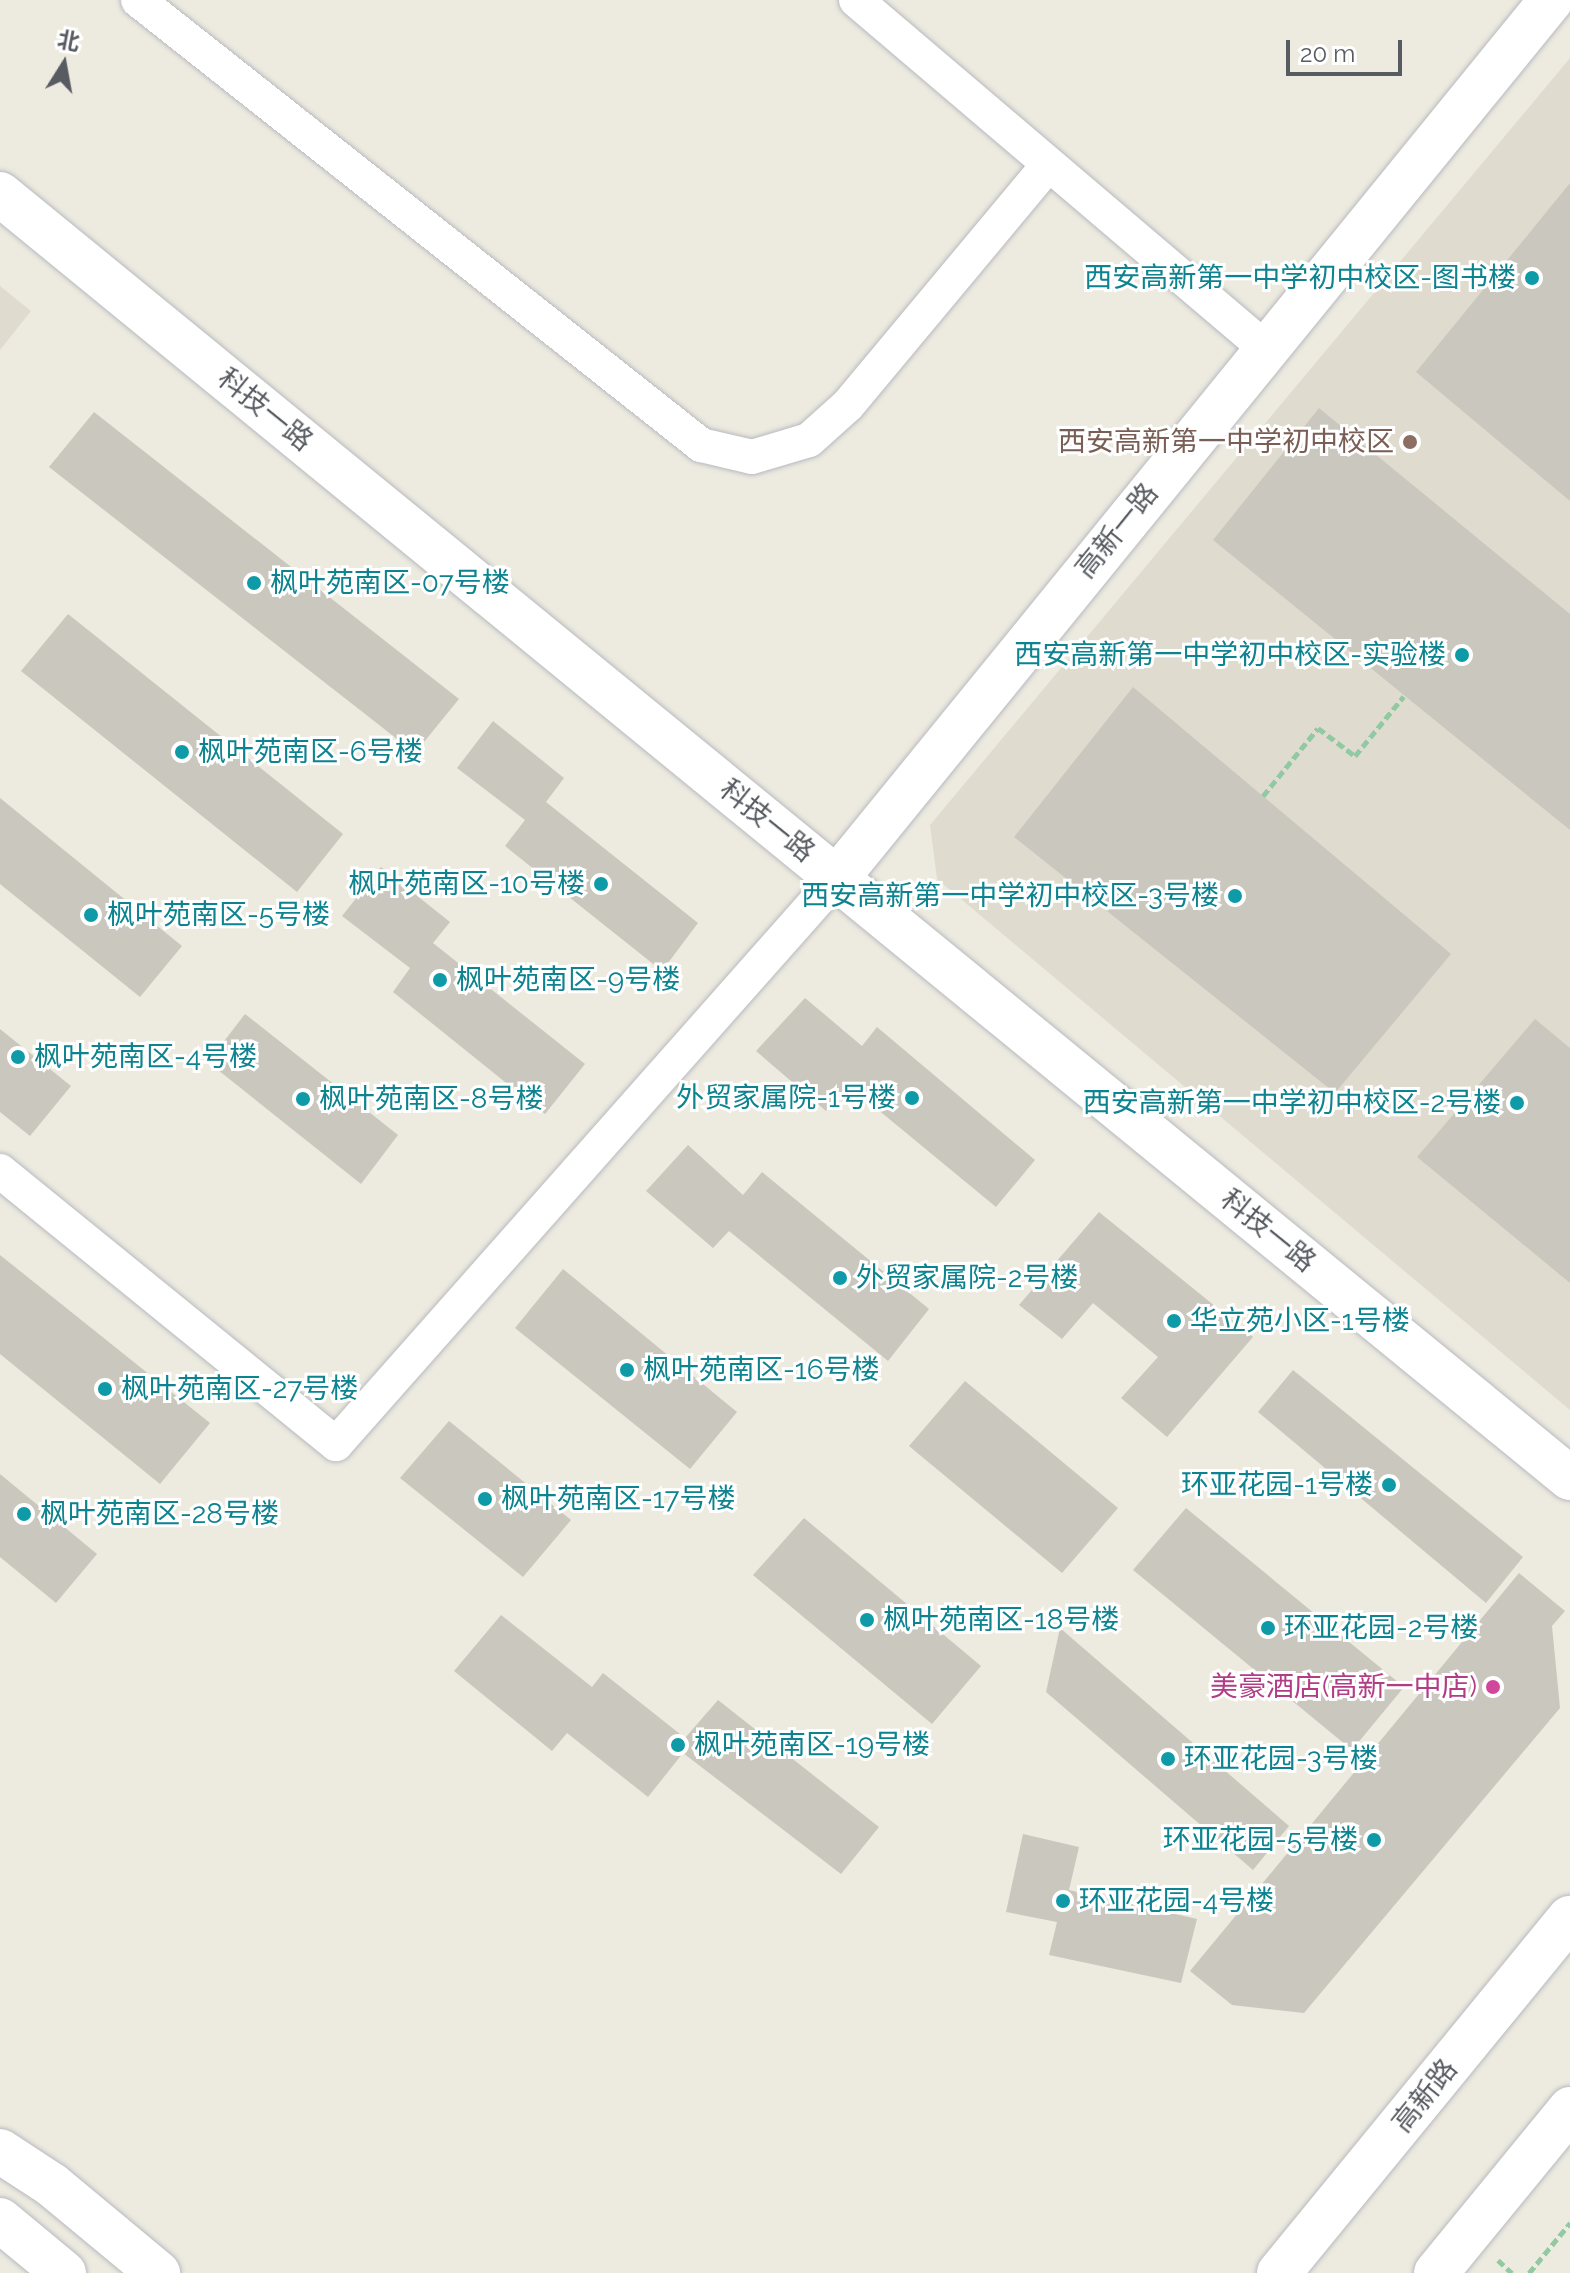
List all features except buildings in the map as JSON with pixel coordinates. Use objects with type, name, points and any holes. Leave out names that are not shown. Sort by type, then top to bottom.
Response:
[{"type":"street","points":[[138,0],[701,445],[752,457],[809,440],[848,405],[1047,166]]},
{"type":"street","points":[[856,0],[1047,166],[1265,348]]},
{"type":"street","name":"高新一路","points":[[837,878],[1551,0]]},
{"type":"street","name":"科技一路","points":[[0,194],[1570,1478]]},
{"type":"street","points":[[0,1171],[336,1444],[837,878]]},
{"type":"street","name":"高新路","points":[[1279,2273],[1570,1918]]},
{"type":"street","points":[[1436,2273],[1570,2109]]},
{"type":"street","points":[[0,2151],[158,2273]]},
{"type":"street","points":[[0,2220],[64,2273]]},
{"type":"path","points":[[1263,796],[1318,728],[1355,756],[1404,696]]},
{"type":"path","points":[[1529,2273],[1570,2223]]},
{"type":"shaded area","name":"西安高新第一中学初中校区","points":[[1570,58],[1570,1410],[937,879],[930,825]]},
{"type":"shaded area","points":[[0,286],[31,311],[0,350]]},
{"type":"place","name":"西安高新第一中学初中校区-图书楼","points":[[1532,278]]},
{"type":"place","name":"西安高新第一中学初中校区","points":[[1410,442]]},
{"type":"place","name":"枫叶苑南区-07号楼","points":[[254,583]]},
{"type":"place","name":"西安高新第一中学初中校区-实验楼","points":[[1462,655]]},
{"type":"place","name":"枫叶苑南区-6号楼","points":[[182,752]]},
{"type":"place","name":"枫叶苑南区-10号楼","points":[[601,884]]},
{"type":"place","name":"西安高新第一中学初中校区-3号楼","points":[[1235,896]]},
{"type":"place","name":"枫叶苑南区-5号楼","points":[[91,915]]},
{"type":"place","name":"枫叶苑南区-9号楼","points":[[440,980]]},
{"type":"place","name":"枫叶苑南区-4号楼","points":[[18,1057]]},
{"type":"place","name":"外贸家属院-1号楼","points":[[912,1098]]},
{"type":"place","name":"枫叶苑南区-8号楼","points":[[303,1099]]},
{"type":"place","name":"西安高新第一中学初中校区-2号楼","points":[[1517,1103]]},
{"type":"place","name":"外贸家属院-2号楼","points":[[840,1278]]},
{"type":"place","name":"华立苑小区-1号楼","points":[[1174,1321]]},
{"type":"place","name":"枫叶苑南区-16号楼","points":[[627,1370]]},
{"type":"place","name":"枫叶苑南区-27号楼","points":[[105,1389]]},
{"type":"place","name":"环亚花园-1号楼","points":[[1389,1485]]},
{"type":"place","name":"枫叶苑南区-17号楼","points":[[485,1499]]},
{"type":"place","name":"枫叶苑南区-28号楼","points":[[24,1514]]},
{"type":"place","name":"枫叶苑南区-18号楼","points":[[867,1620]]},
{"type":"place","name":"环亚花园-2号楼","points":[[1268,1628]]},
{"type":"place","name":"美豪酒店(高新一中店)","points":[[1493,1687]]},
{"type":"place","name":"枫叶苑南区-19号楼","points":[[678,1745]]},
{"type":"place","name":"环亚花园-3号楼","points":[[1168,1759]]},
{"type":"place","name":"环亚花园-5号楼","points":[[1374,1840]]},
{"type":"place","name":"环亚花园-4号楼","points":[[1063,1901]]}]
